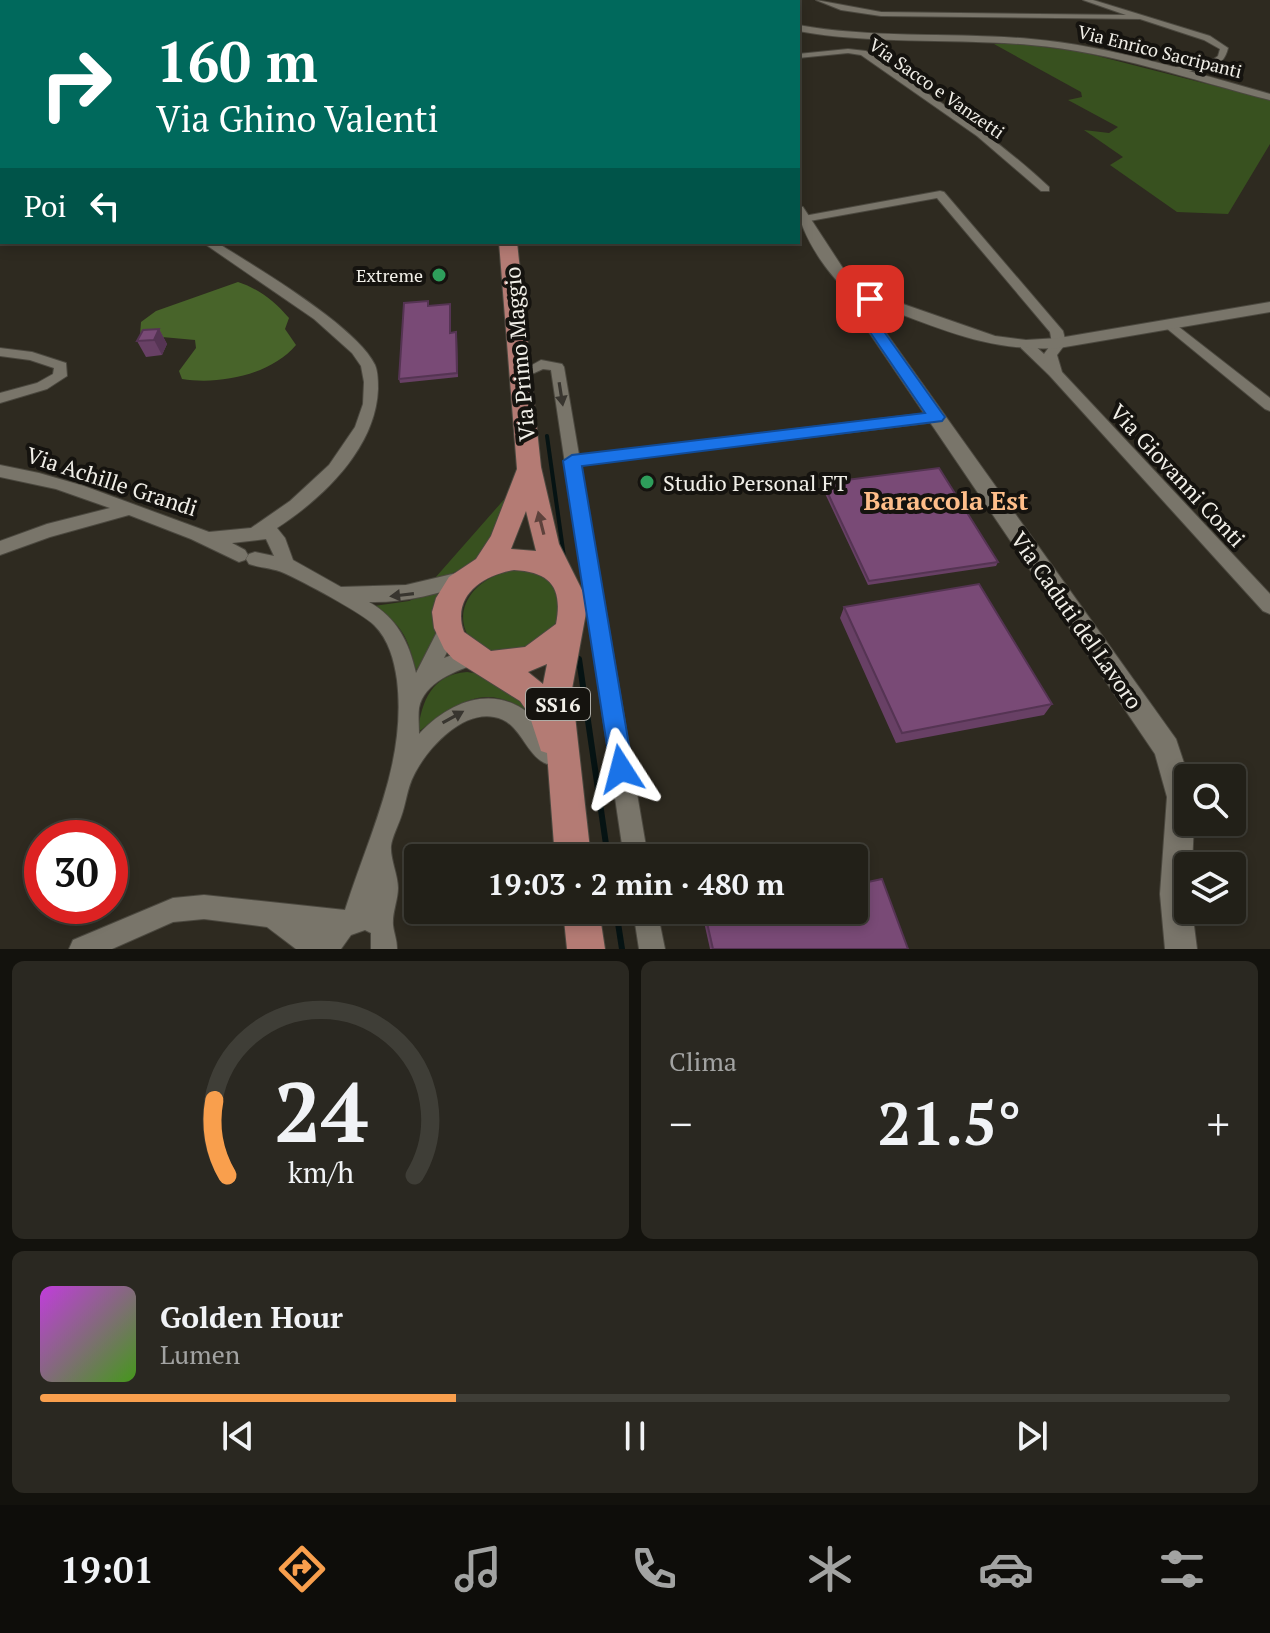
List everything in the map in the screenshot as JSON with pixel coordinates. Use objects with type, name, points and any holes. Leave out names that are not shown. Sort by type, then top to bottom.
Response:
[{"type":"main road","name":"Via Primo Maggio","points":[[508,244],[529,467],[546,544],[570,588],[574,602],[557,689],[572,844]]},
{"type":"main road","name":"Via Primo Maggio","points":[[529,467],[503,540],[449,602],[448,630],[457,646],[525,687],[540,703],[566,789]]},
{"type":"main road","points":[[476,572],[507,560],[529,560],[546,565],[561,576]]},
{"type":"main road","name":"SS16","points":[[482,661],[514,664],[535,658],[553,647],[566,632]]},
{"type":"main road","points":[[583,924],[586,949]]},
{"type":"street","points":[[819,0],[850,10],[881,14],[1101,18],[1162,24]]},
{"type":"street","points":[[1086,0],[1118,15]]},
{"type":"street","points":[[1101,18],[1118,15],[1140,17],[1221,46],[1224,54],[1200,71]]},
{"type":"street","points":[[1126,20],[1140,17]]},
{"type":"street","name":"Via Enrico Sacripanti","points":[[800,28],[876,40],[1042,44],[1094,52],[1160,68],[1200,71],[1218,83],[1270,97]]},
{"type":"street","name":"Via Sacco e Vanzetti","points":[[800,56],[848,51],[863,53],[978,134],[1045,189]]},
{"type":"street","points":[[1059,343],[1056,331],[940,194],[801,214],[844,282],[870,299],[992,341],[1026,345],[1059,343],[1270,307]]},
{"type":"street","name":"Via Achille Grandi","points":[[211,244],[315,314],[369,366],[372,394],[366,420],[353,447],[288,512],[241,541],[247,557]]},
{"type":"street","name":"Via Caduti del Lavoro","points":[[870,299],[866,316],[1167,748],[1181,797],[1175,894],[1181,949]]},
{"type":"street","points":[[1170,324],[1270,406]]},
{"type":"street","points":[[1055,373],[1050,355],[1059,343]]},
{"type":"street","name":"Via Giovanni Conti","points":[[1026,345],[1270,606]]},
{"type":"street","points":[[0,352],[32,356],[61,366],[60,376],[42,386],[0,398]]},
{"type":"street","points":[[521,375],[541,364],[557,367],[634,844]]},
{"type":"street","points":[[572,461],[936,417]]},
{"type":"street","name":"Via Achille Grandi","points":[[0,471],[32,475],[131,509],[247,557],[286,565],[336,592],[391,628]]},
{"type":"street","points":[[0,548],[47,531],[131,509]]},
{"type":"street","name":"Via Achille Grandi","points":[[247,557],[269,553],[288,512]]},
{"type":"street","name":"Via Achille Grandi","points":[[208,539],[270,532],[276,541]]},
{"type":"street","points":[[276,541],[286,565]]},
{"type":"street","points":[[336,592],[383,597],[417,593],[476,572]]},
{"type":"street","name":"Via Primo Maggio","points":[[391,628],[404,655],[408,708],[402,774]]},
{"type":"street","name":"Via Primo Maggio","points":[[408,708],[448,630]]},
{"type":"street","points":[[423,681],[448,665],[482,661]]},
{"type":"street","name":"Via Primo Maggio","points":[[402,774],[422,741],[449,717],[475,707],[494,707],[522,720],[534,732],[566,789]]},
{"type":"street","points":[[328,949],[333,936],[350,921],[380,847],[402,774]]},
{"type":"street","points":[[380,847],[386,888],[383,937]]},
{"type":"street","points":[[82,949],[173,910],[204,907],[271,916],[350,921],[367,917],[383,937]]},
{"type":"street","points":[[271,916],[317,949]]},
{"type":"street","points":[[648,924],[652,949]]},
{"type":"green space","points":[[994,44],[1021,44],[1082,52],[1270,100],[1270,144],[1228,214],[1177,212],[1110,165],[1123,157],[1084,130],[1109,133],[1118,127],[1068,100],[1082,97],[1081,92]]},
{"type":"green space","points":[[238,282],[272,301],[289,318],[285,329],[296,345],[273,364],[244,376],[212,380],[182,379],[179,371],[196,348],[195,340],[140,335],[141,322],[156,311]]},
{"type":"green space","points":[[508,495],[503,517],[476,562],[440,579],[435,578]]},
{"type":"green space","points":[[512,570],[536,574],[551,582],[557,598],[558,622],[533,647],[497,651],[480,646],[469,636],[463,622],[465,607],[473,592],[489,579]]},
{"type":"green space","points":[[443,587],[434,645],[416,670],[403,633],[374,606],[409,601]]},
{"type":"green space","points":[[467,672],[503,684],[516,695],[527,711],[511,702],[482,697],[457,706],[418,732],[422,710],[430,692],[445,678]]},
{"type":"building","points":[[428,301],[428,306],[450,304],[450,333],[456,332],[457,373],[399,379],[404,303]]},
{"type":"building","points":[[159,329],[154,340],[137,341],[143,330]]},
{"type":"building","points":[[939,468],[998,562],[869,581],[823,483]]},
{"type":"building","points":[[979,584],[1052,704],[902,733],[844,607]]},
{"type":"building","points":[[882,879],[908,949],[713,949],[707,924],[868,924],[868,882]]},
{"type":"waterway","points":[[547,436],[564,557]]},
{"type":"waterway","points":[[579,659],[606,844]]},
{"type":"waterway","points":[[618,924],[622,949]]},
{"type":"place","name":"Extreme","points":[[439,275]]},
{"type":"place","name":"Studio Personal FT","points":[[647,482]]},
{"type":"district","name":"Baraccola Est","points":[[946,500]]},
{"type":"route","points":[[621,769],[572,461],[936,417],[866,316],[870,299]]}]
